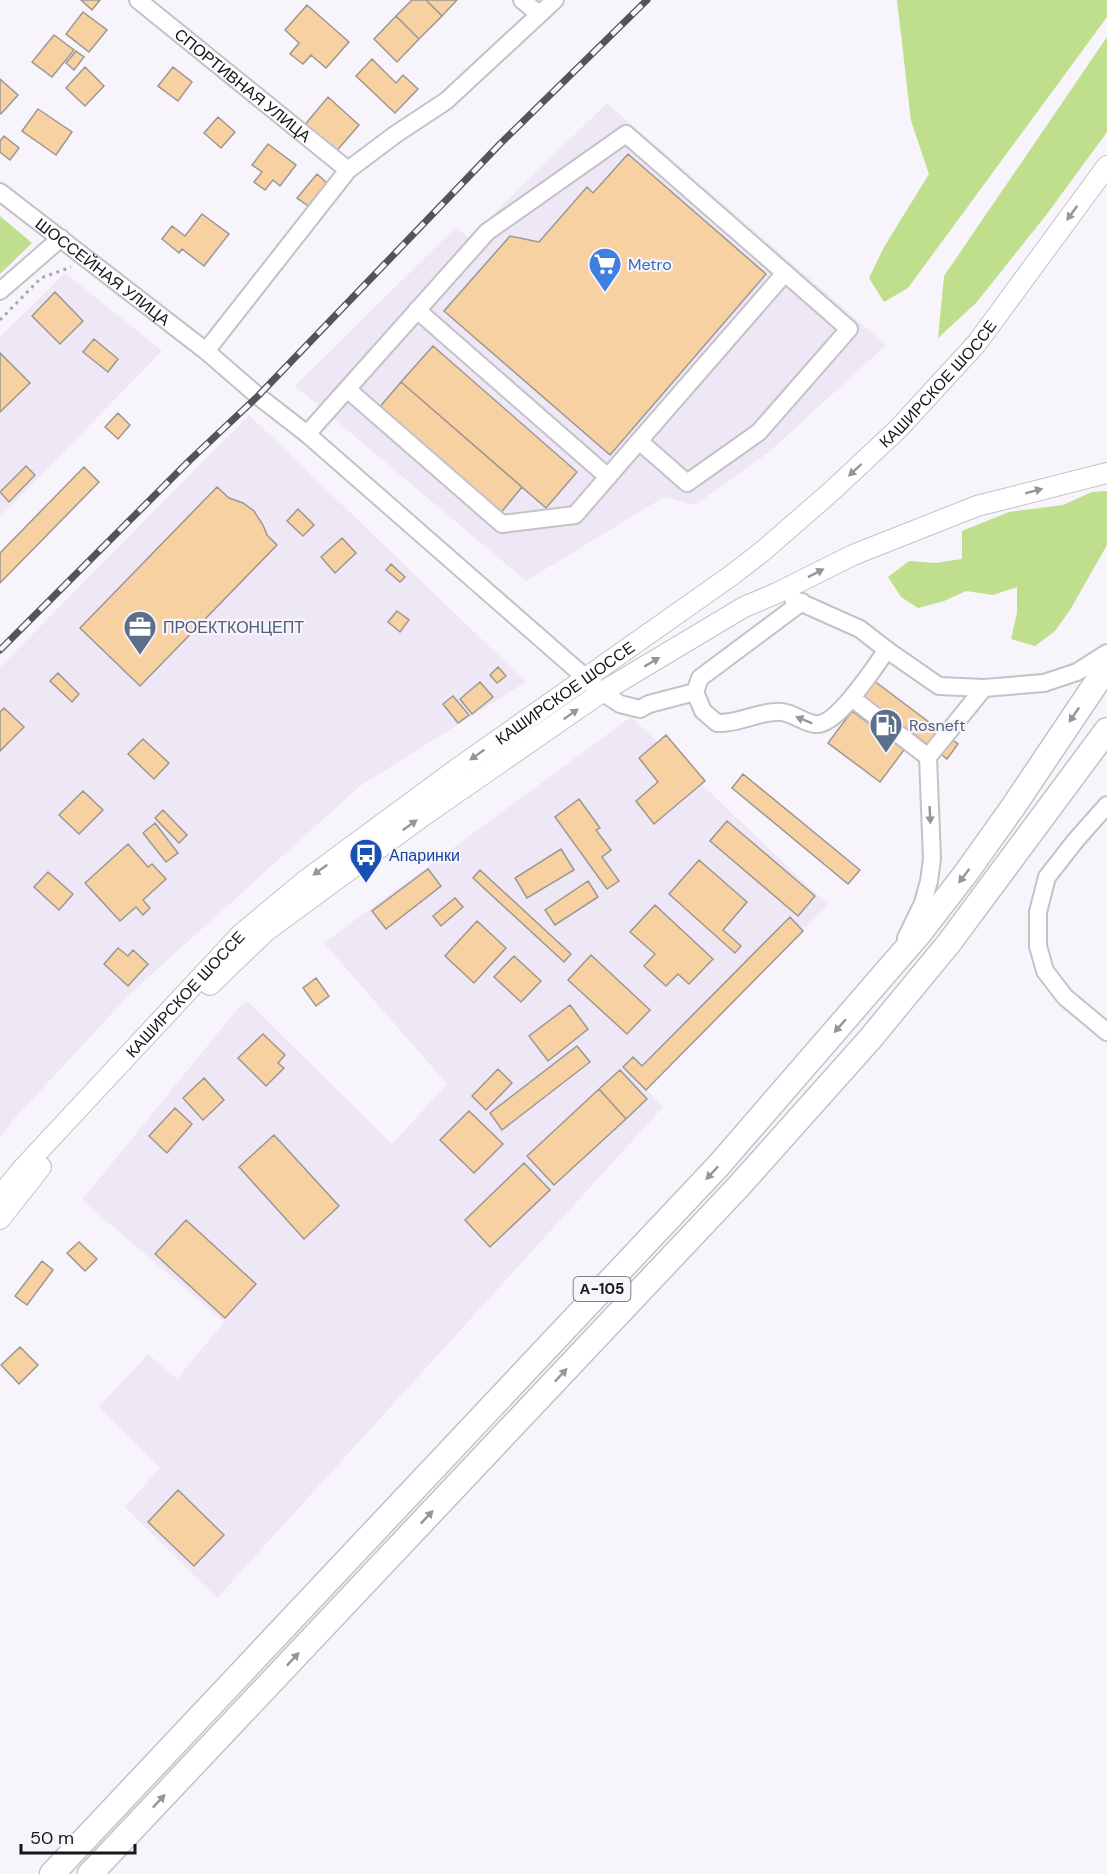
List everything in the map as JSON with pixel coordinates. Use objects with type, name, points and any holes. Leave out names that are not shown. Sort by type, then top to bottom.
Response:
[{"type":"highway","name":"А-105","points":[[52,1874],[719,1165],[919,934],[1013,807],[1107,667]]},
{"type":"highway","name":"А-105","points":[[90,1874],[723,1203],[870,1039],[956,934],[1107,730]]},
{"type":"main road","name":"КАШИРСКОЕ ШОССЕ","points":[[0,1197],[22,1168],[240,935],[306,880],[458,768],[732,575],[763,551],[899,428],[977,342],[1107,165]]},
{"type":"main road","name":"КАШИРСКОЕ ШОССЕ","points":[[0,1219],[100,1096],[201,993],[265,932],[432,810],[602,692],[744,607],[853,555],[977,506],[1107,473]]},
{"type":"main road","points":[[732,575],[721,586],[722,600],[735,608],[744,607]]},
{"type":"street","name":"СПОРТИВНАЯ УЛИЦА","points":[[138,0],[348,170]]},
{"type":"street","points":[[522,0],[539,14]]},
{"type":"street","points":[[206,351],[348,170],[396,134],[446,101],[555,0]]},
{"type":"street","points":[[307,434],[487,232],[626,134],[849,329],[759,432],[687,483],[639,441]]},
{"type":"street","name":"ШОССЕЙНАЯ УЛИЦА","points":[[0,192],[206,351],[307,434],[602,692],[620,704],[640,709],[649,704],[695,692]]},
{"type":"street","points":[[0,291],[60,238]]},
{"type":"street","points":[[347,389],[502,524],[575,515],[785,273]]},
{"type":"street","points":[[417,310],[608,477]]},
{"type":"street","points":[[777,593],[860,629],[939,686],[984,688],[1044,683],[1077,672],[1107,653]]},
{"type":"street","points":[[802,602],[700,678],[695,692],[703,711],[717,723],[728,724],[778,711],[812,723],[822,724],[852,698],[887,650]]},
{"type":"street","points":[[864,998],[906,937],[923,903],[929,881],[932,859],[928,756],[984,688]]},
{"type":"street","points":[[852,698],[928,756]]},
{"type":"street","points":[[1107,805],[1047,877],[1038,912],[1038,946],[1045,972],[1065,997],[1107,1032]]},
{"type":"path","points":[[0,320],[41,278],[89,260]]},
{"type":"shaded area","points":[[607,103],[886,345],[769,452],[695,505],[664,497],[526,581],[295,386],[456,227],[469,238]]},
{"type":"shaded area","points":[[65,273],[162,351],[0,517],[0,337]]},
{"type":"shaded area","points":[[249,415],[526,682],[360,786],[131,993],[14,1119],[0,1138],[0,667]]},
{"type":"shaded area","points":[[631,717],[828,905],[646,1089],[663,1107],[217,1598],[125,1507],[160,1468],[99,1407],[148,1354],[177,1379],[224,1322],[82,1200],[239,1007],[247,1001],[392,1144],[447,1084],[324,943]]},
{"type":"green space","points":[[897,0],[1107,0],[1107,17],[908,288],[884,302],[869,278],[884,247],[929,174],[911,121]]},
{"type":"green space","points":[[1107,37],[1107,132],[1047,214],[976,303],[938,338],[944,276]]},
{"type":"green space","points":[[0,216],[32,243],[0,274]]},
{"type":"green space","points":[[1107,491],[1107,545],[1070,610],[1055,631],[1035,646],[1011,639],[1017,613],[1017,587],[993,595],[966,591],[944,601],[918,608],[901,597],[888,577],[909,561],[935,563],[962,559],[962,531],[1009,512],[1063,505],[1092,492]]},
{"type":"building","points":[[81,0],[100,0],[92,10]]},
{"type":"building","points":[[412,0],[426,0],[442,16],[419,39],[396,16]]},
{"type":"building","points":[[426,0],[457,0],[442,16]]},
{"type":"building","points":[[307,5],[349,42],[326,68],[311,55],[303,64],[290,54],[299,43],[285,30]]},
{"type":"building","points":[[83,12],[107,30],[89,52],[66,34]]},
{"type":"building","points":[[396,16],[419,39],[397,62],[374,39]]},
{"type":"building","points":[[54,35],[74,50],[52,77],[32,62]]},
{"type":"building","points":[[76,51],[84,57],[74,70],[66,63]]},
{"type":"building","points":[[372,59],[396,83],[403,75],[418,89],[395,113],[356,76]]},
{"type":"building","points":[[85,67],[104,86],[85,106],[66,88]]},
{"type":"building","points":[[173,67],[192,82],[178,101],[158,86]]},
{"type":"building","points":[[0,79],[18,95],[1,114],[0,113]]},
{"type":"building","points":[[328,97],[359,125],[334,154],[303,127]]},
{"type":"building","points":[[38,109],[72,132],[56,155],[22,131]]},
{"type":"building","points":[[218,117],[235,132],[221,148],[204,133]]},
{"type":"building","points":[[4,136],[19,148],[10,160],[0,152],[0,141]]},
{"type":"building","points":[[268,144],[296,165],[280,186],[273,180],[265,190],[254,182],[262,172],[252,165]]},
{"type":"building","name":"Metro","points":[[628,154],[766,274],[610,455],[444,311],[510,236],[539,242],[587,187],[593,193]]},
{"type":"building","points":[[317,174],[327,183],[308,206],[297,198]]},
{"type":"building","points":[[202,214],[229,234],[204,266],[182,249],[179,253],[162,239],[172,226],[185,236]]},
{"type":"building","points":[[55,292],[83,321],[60,344],[32,316]]},
{"type":"building","points":[[94,339],[118,359],[108,372],[83,352]]},
{"type":"building","points":[[433,346],[577,472],[546,508],[401,382]]},
{"type":"building","points":[[0,353],[30,383],[0,412]]},
{"type":"building","points":[[401,382],[522,487],[499,515],[378,409]]},
{"type":"building","points":[[118,413],[130,425],[118,439],[105,427]]},
{"type":"building","points":[[26,466],[35,475],[9,502],[0,492]]},
{"type":"building","points":[[84,467],[99,482],[0,583],[0,553]]},
{"type":"building","points":[[217,487],[229,498],[243,503],[254,511],[267,535],[277,545],[140,686],[80,628]]},
{"type":"building","points":[[298,509],[314,525],[303,536],[287,521]]},
{"type":"building","points":[[342,538],[356,553],[335,573],[321,557]]},
{"type":"building","points":[[391,564],[405,577],[400,582],[386,570]]},
{"type":"building","points":[[397,611],[409,620],[400,632],[388,622]]},
{"type":"building","points":[[498,667],[506,676],[497,683],[490,675]]},
{"type":"building","points":[[58,673],[79,694],[72,702],[50,681]]},
{"type":"building","points":[[865,674],[958,744],[947,759],[854,689]]},
{"type":"building","points":[[480,682],[493,697],[472,714],[460,699]]},
{"type":"building","points":[[453,696],[469,715],[458,723],[443,704]]},
{"type":"building","points":[[4,708],[24,727],[0,751],[0,712]]},
{"type":"building","points":[[852,711],[904,750],[880,782],[828,743]]},
{"type":"building","points":[[666,735],[705,781],[654,824],[636,801],[658,782],[639,758]]},
{"type":"building","points":[[143,739],[169,763],[154,779],[128,754]]},
{"type":"building","points":[[743,774],[860,870],[848,884],[732,788]]},
{"type":"building","points":[[83,791],[103,810],[79,834],[59,815]]},
{"type":"building","points":[[579,799],[600,828],[596,830],[611,850],[602,857],[619,881],[607,889],[555,817]]},
{"type":"building","points":[[163,810],[187,835],[179,843],[155,818]]},
{"type":"building","points":[[727,821],[815,896],[798,916],[710,841]]},
{"type":"building","points":[[155,823],[178,853],[166,862],[143,833]]},
{"type":"building","points":[[128,844],[148,867],[152,864],[166,879],[143,900],[150,908],[143,915],[136,907],[120,921],[85,883]]},
{"type":"building","points":[[561,849],[574,870],[527,898],[515,878]]},
{"type":"building","points":[[699,860],[747,902],[723,930],[741,946],[735,953],[669,894]]},
{"type":"building","points":[[428,869],[441,886],[386,929],[372,911]]},
{"type":"building","points":[[480,870],[571,954],[564,962],[473,878]]},
{"type":"building","points":[[48,872],[73,894],[59,910],[34,887]]},
{"type":"building","points":[[588,881],[598,897],[555,925],[545,910]]},
{"type":"building","points":[[455,898],[463,907],[441,926],[433,916]]},
{"type":"building","points":[[655,905],[713,959],[689,984],[678,974],[666,986],[644,966],[655,954],[630,932]]},
{"type":"building","points":[[790,917],[803,931],[646,1090],[623,1067],[633,1057],[642,1066]]},
{"type":"building","points":[[477,921],[506,948],[474,983],[445,956]]},
{"type":"building","points":[[118,948],[128,956],[133,950],[148,964],[128,986],[104,964]]},
{"type":"building","points":[[591,955],[650,1010],[627,1034],[568,980]]},
{"type":"building","points":[[514,956],[541,981],[521,1002],[494,977]]},
{"type":"building","points":[[316,978],[329,996],[316,1006],[303,988]]},
{"type":"building","points":[[570,1005],[588,1029],[548,1061],[529,1036]]},
{"type":"building","points":[[263,1034],[285,1055],[278,1063],[284,1068],[266,1086],[238,1058]]},
{"type":"building","points":[[577,1046],[590,1062],[502,1130],[490,1113]]},
{"type":"building","points":[[498,1069],[512,1083],[486,1110],[472,1096]]},
{"type":"building","points":[[620,1070],[647,1099],[626,1119],[599,1089]]},
{"type":"building","points":[[204,1078],[224,1100],[203,1120],[183,1098]]},
{"type":"building","points":[[599,1089],[626,1119],[554,1185],[527,1156]]},
{"type":"building","points":[[175,1108],[192,1124],[167,1153],[149,1136]]},
{"type":"building","points":[[469,1111],[503,1144],[474,1173],[440,1140]]},
{"type":"building","points":[[274,1135],[339,1206],[304,1239],[239,1167]]},
{"type":"building","points":[[524,1163],[550,1190],[490,1247],[465,1220]]},
{"type":"building","points":[[186,1220],[256,1284],[225,1318],[155,1254]]},
{"type":"building","points":[[79,1242],[97,1259],[85,1271],[67,1253]]},
{"type":"building","points":[[42,1261],[53,1270],[27,1305],[15,1296]]},
{"type":"building","points":[[20,1347],[38,1365],[19,1384],[1,1365]]},
{"type":"building","points":[[178,1490],[224,1535],[194,1566],[148,1522]]},
{"type":"railway","points":[[0,650],[190,460],[258,396],[500,144],[647,0]]},
{"type":"place","name":"Metro","points":[[605,293]]},
{"type":"place","name":"ПРОЕКТКОНЦЕПТ","points":[[140,656]]},
{"type":"place","name":"Rosneft","points":[[886,754]]},
{"type":"place","name":"Апаринки","points":[[366,884]]}]
